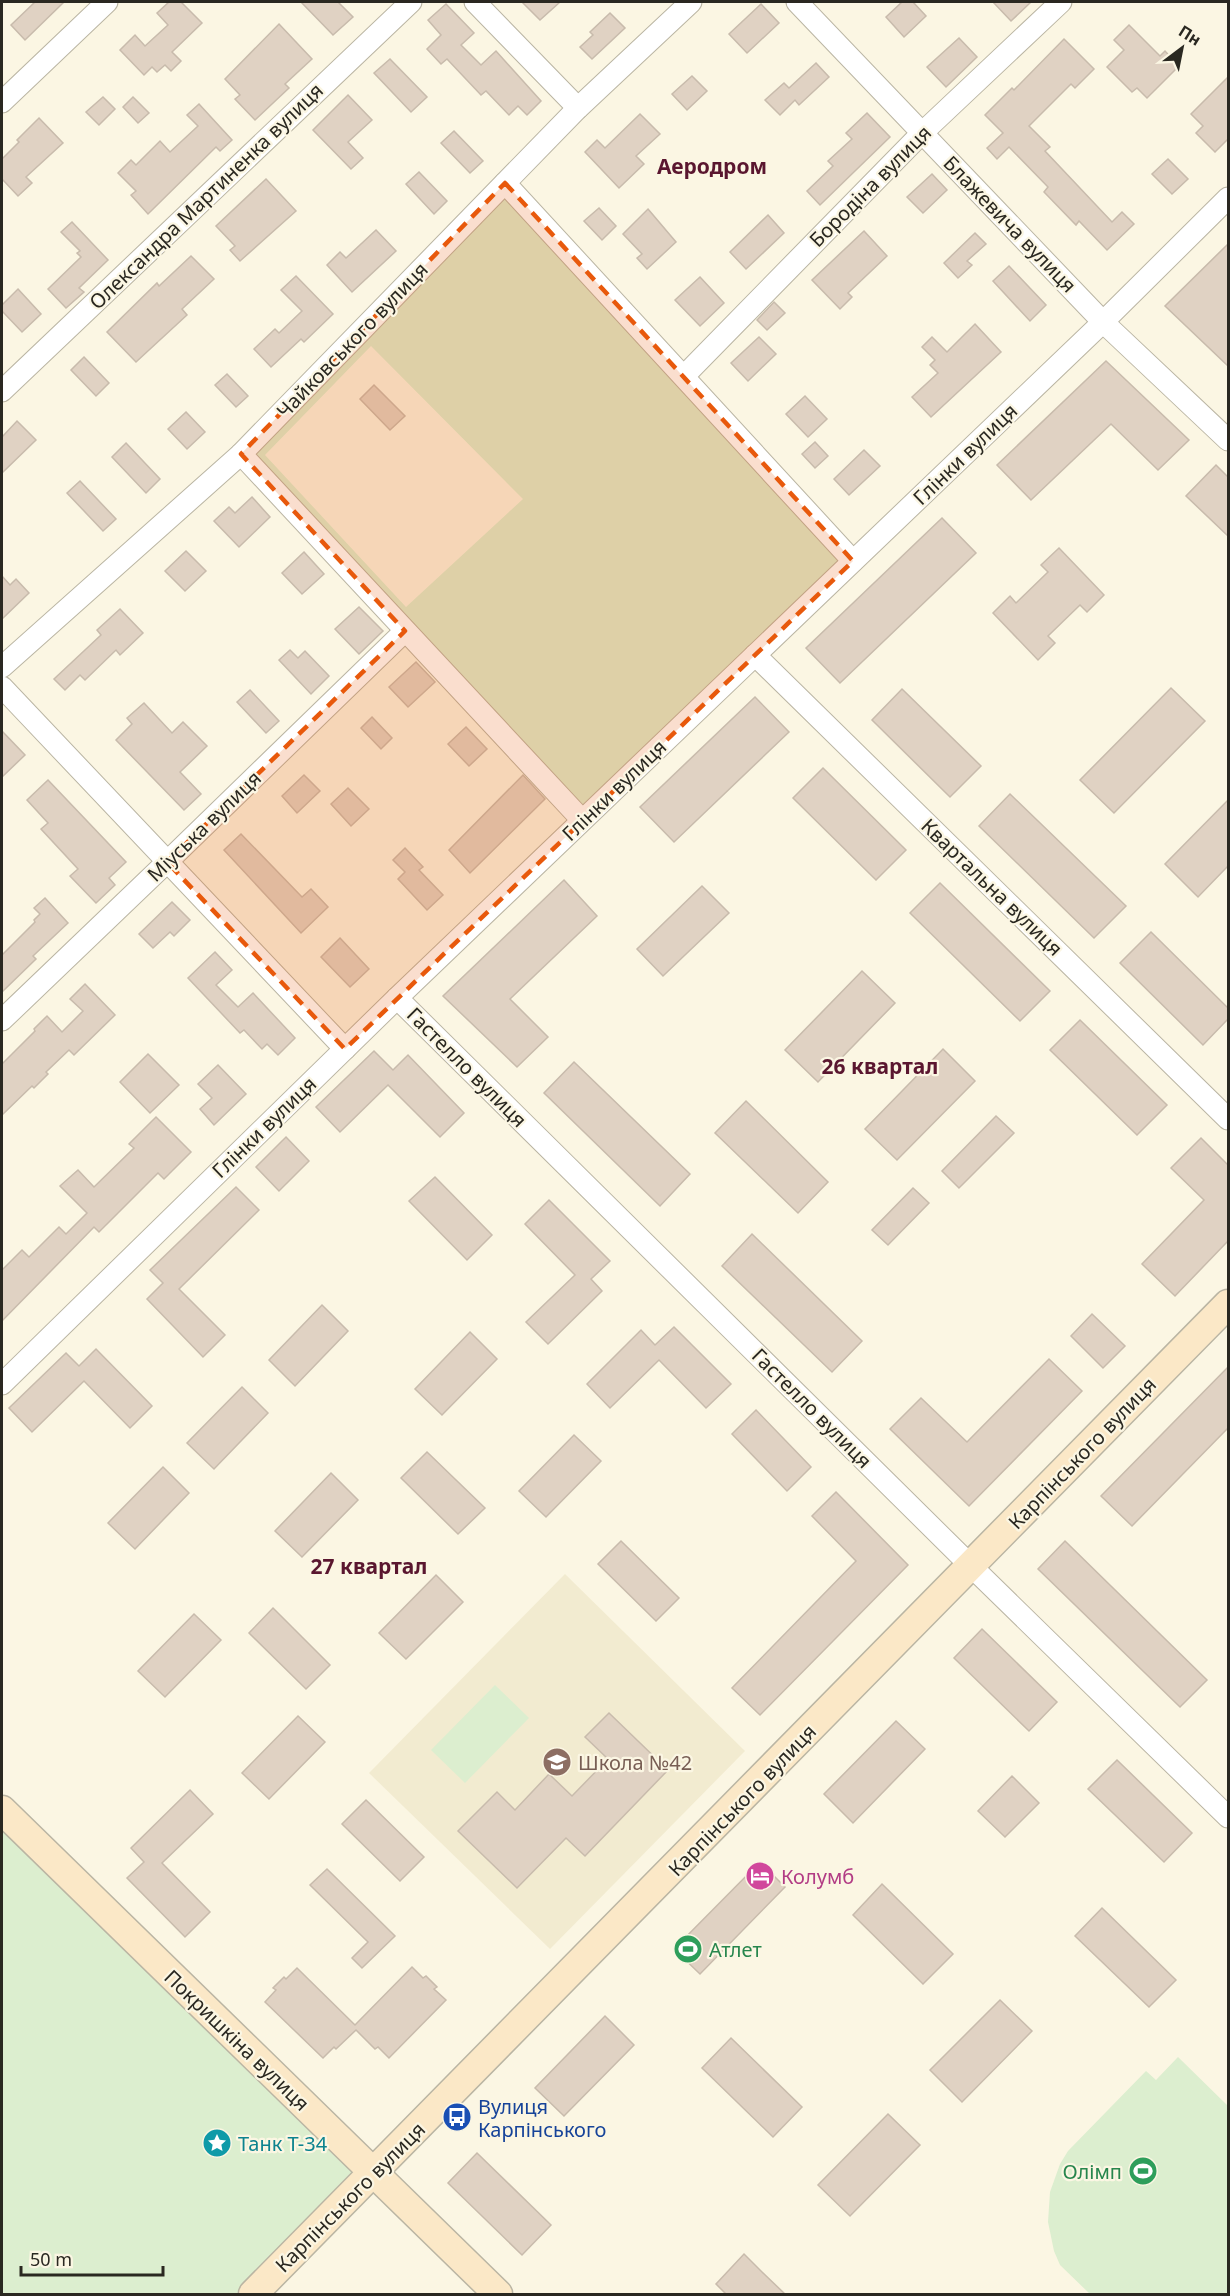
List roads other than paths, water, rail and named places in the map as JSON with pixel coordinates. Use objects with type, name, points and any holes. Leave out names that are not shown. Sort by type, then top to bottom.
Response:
[{"type":"street","points":[[2,102],[107,2]]},
{"type":"street","name":"Олександра Мартиненка вулиця","points":[[2,391],[411,2]]},
{"type":"street","points":[[475,2],[578,108]]},
{"type":"street","name":"Чайковського вулиця","points":[[2,667],[241,454],[578,108],[691,2]]},
{"type":"street","name":"Блажевича вулиця","points":[[797,2],[1103,322],[1228,440]]},
{"type":"street","name":"Бородіна вулиця","points":[[684,376],[922,133],[1061,2]]},
{"type":"street","points":[[505,183],[853,561]]},
{"type":"street","name":"Глінки вулиця","points":[[2,1384],[397,998],[1103,322],[1228,198]]},
{"type":"street","points":[[241,454],[582,820]]},
{"type":"street","name":"Міуська вулиця","points":[[2,1020],[405,631]]},
{"type":"street","name":"Квартальна вулиця","points":[[754,655],[1228,1119]]},
{"type":"street","points":[[2,687],[345,1049]]},
{"type":"street","name":"Гастелло вулиця","points":[[397,998],[1228,1817]]},
{"type":"street","name":"Карпінського вулиця","points":[[253,2295],[1228,1304]]},
{"type":"street","name":"Покришкіна вулиця","points":[[2,1810],[498,2295]]},
{"type":"place","name":"Школа №42","points":[[557,1762]]},
{"type":"place","name":"Колумб","points":[[760,1876]]},
{"type":"place","name":"Атлет","points":[[688,1949]]},
{"type":"place","name":"Вулиця Карпінського","points":[[457,2117]]},
{"type":"place","name":"Танк Т-34","points":[[217,2143]]},
{"type":"place","name":"Олімп","points":[[1143,2171]]},
{"type":"district","name":"Аеродром","points":[[712,166]]},
{"type":"district","name":"26 квартал","points":[[880,1066]]},
{"type":"district","name":"27 квартал","points":[[369,1566]]}]
